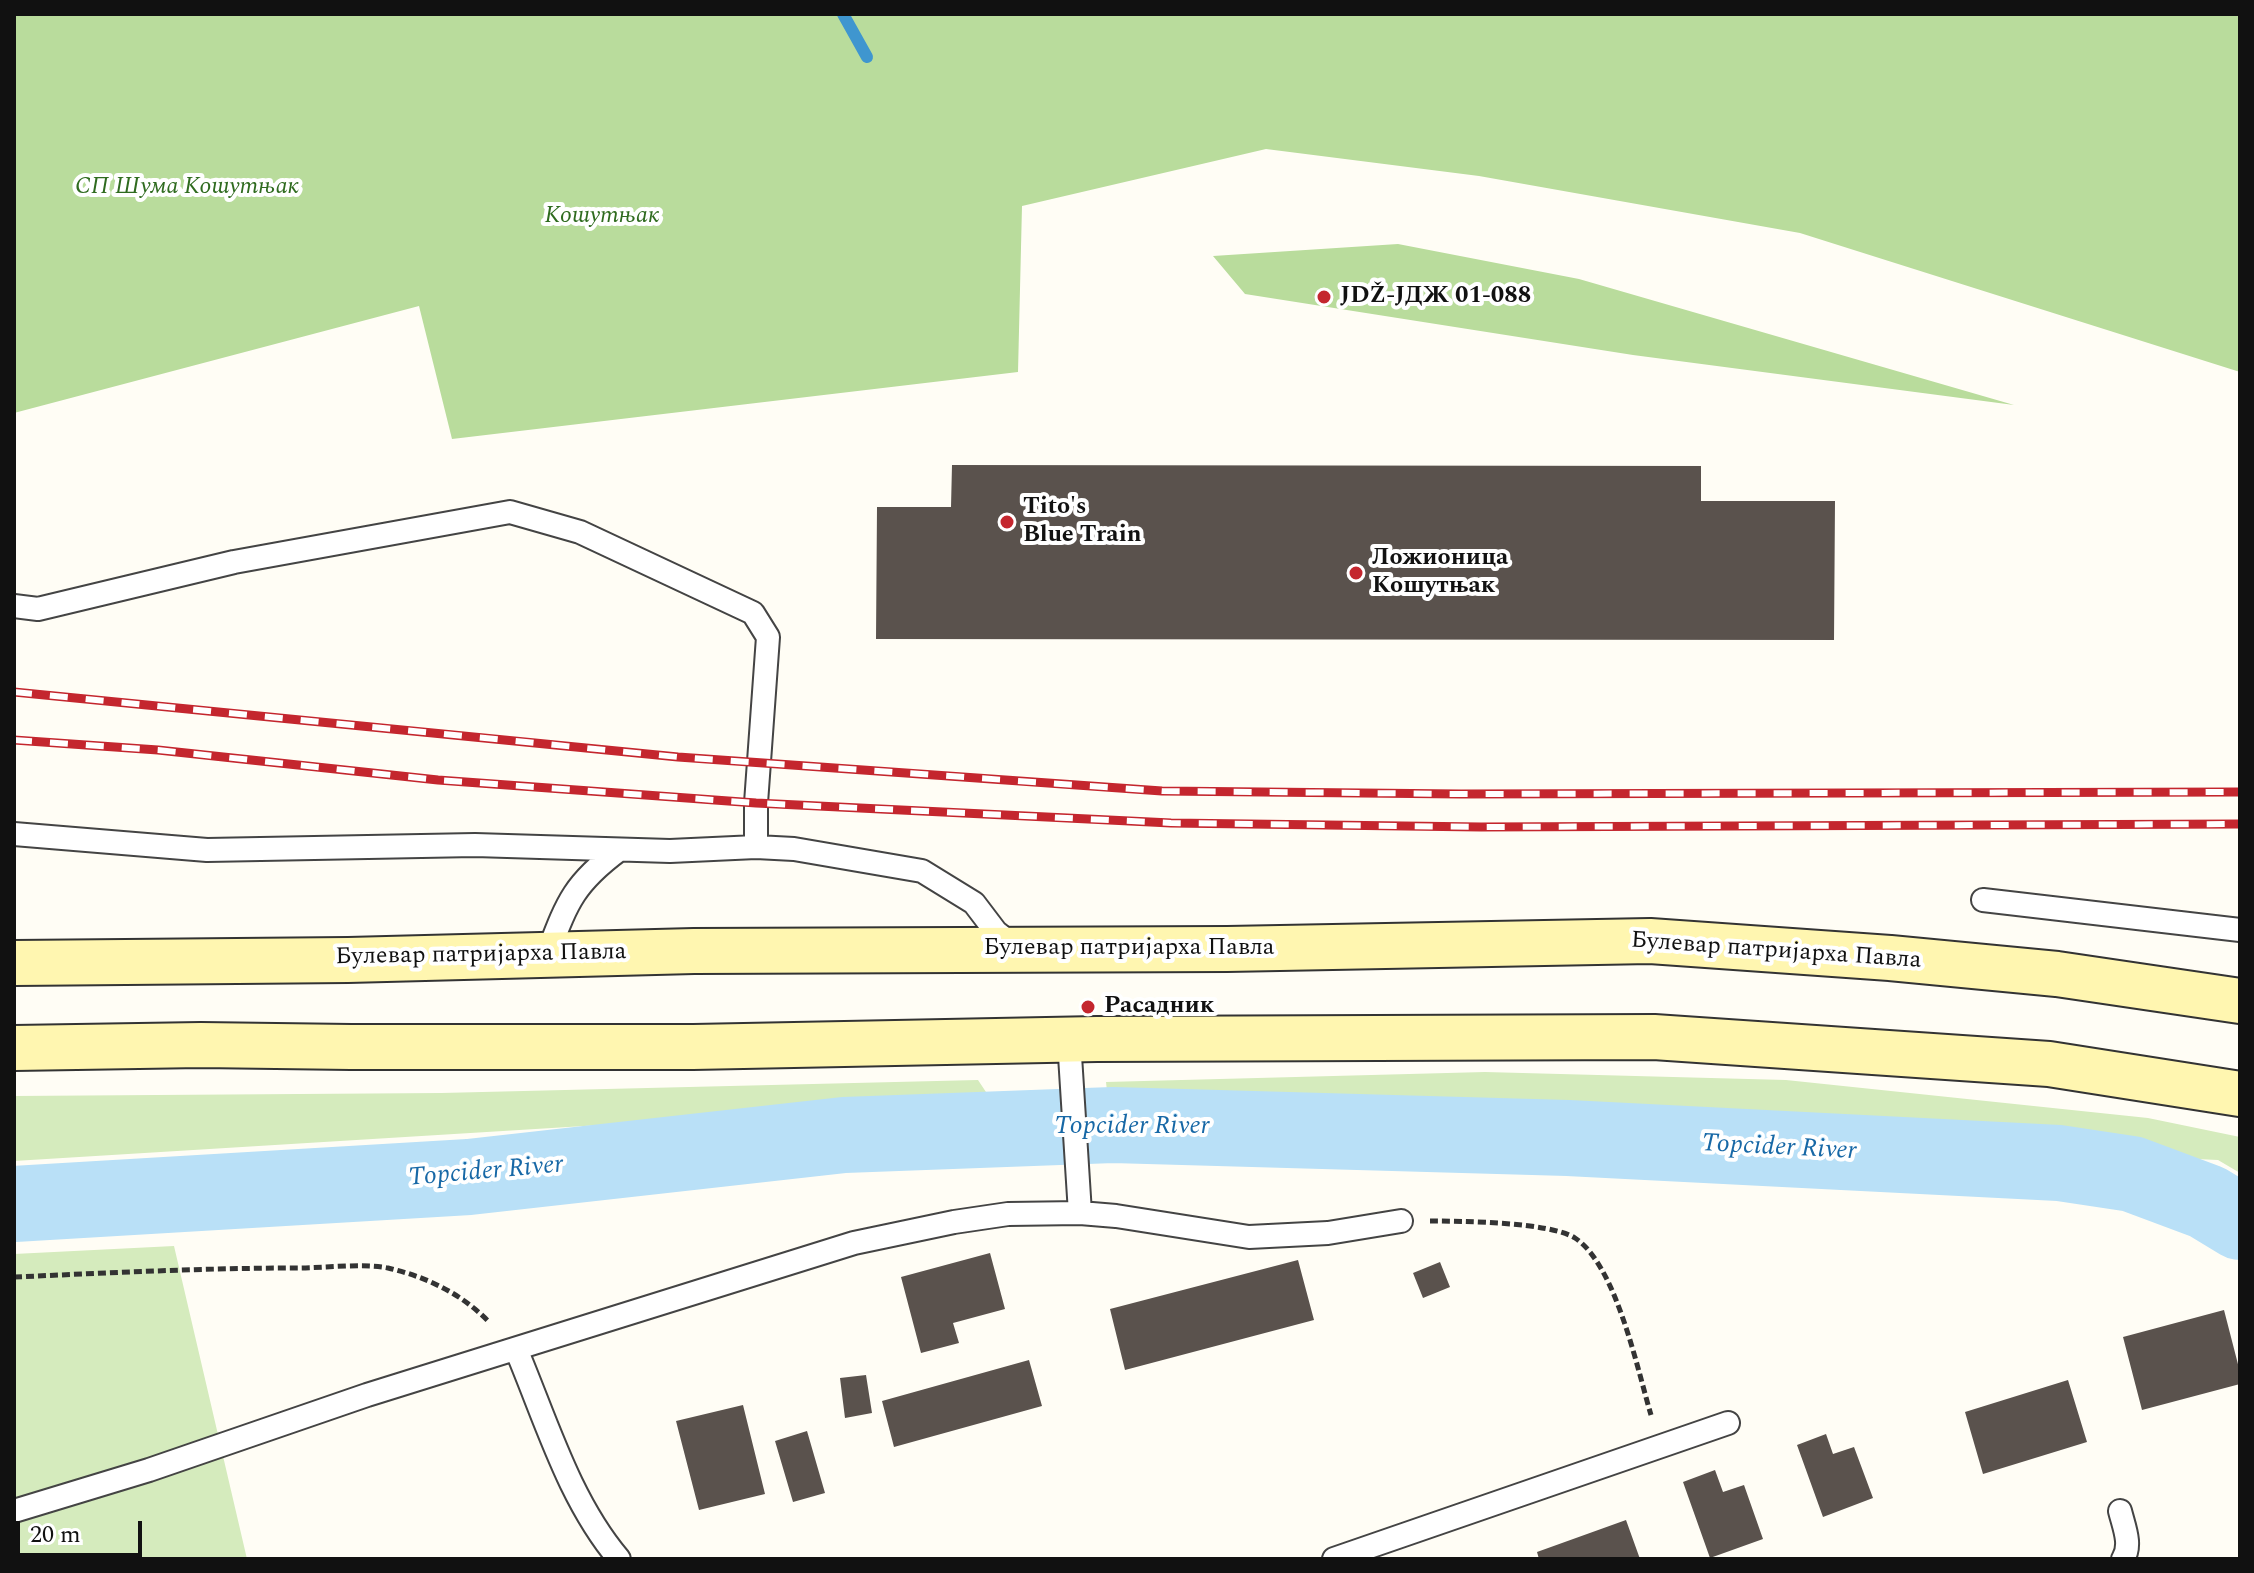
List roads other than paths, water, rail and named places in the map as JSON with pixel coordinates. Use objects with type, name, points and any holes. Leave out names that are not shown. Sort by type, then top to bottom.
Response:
[{"type":"main road","name":"Булевар патријарха Павла","points":[[14,963],[348,960],[694,951],[1650,941],[1905,959],[2057,974],[2240,1001]]},
{"type":"main road","points":[[14,1048],[201,1045],[1070,1051],[1654,1037],[2049,1064],[2240,1094]]},
{"type":"lane","points":[[14,606],[38,609],[234,562],[510,512],[580,532],[753,613],[768,637],[756,803],[756,847]]},
{"type":"lane","points":[[14,834],[207,850],[475,845],[670,851],[756,847],[794,849],[922,871],[974,903],[996,932],[1017,949]]},
{"type":"lane","points":[[547,955],[567,902],[599,865],[619,850]]},
{"type":"lane","points":[[1983,900],[2240,930]]},
{"type":"lane","points":[[1070,1051],[1080,1213]]},
{"type":"lane","points":[[14,1511],[149,1470],[367,1395],[854,1243],[954,1222],[1008,1214],[1080,1213],[1249,1237],[1313,1234],[1401,1221]]},
{"type":"lane","points":[[516,1349],[569,1479],[604,1542],[619,1559]]},
{"type":"lane","points":[[1334,1559],[1728,1423]]},
{"type":"lane","points":[[2120,1511],[2127,1539],[2123,1559]]},
{"type":"waterway","points":[[843,14],[867,57]]},
{"type":"waterway","name":"Topcider River","points":[[14,1204],[469,1177],[844,1135],[1113,1125],[1568,1138],[2059,1163],[2132,1174],[2207,1202],[2240,1222]]},
{"type":"railway","points":[[14,692],[678,757],[1162,791],[1461,794],[2240,792]]},
{"type":"railway","points":[[14,740],[158,750],[438,780],[756,803],[1171,823],[1481,827],[2240,824]]},
{"type":"place","name":"JDŽ-JДЖ 01-088","points":[[1324,297]]},
{"type":"place","name":"Tito's Blue Train","points":[[1007,522]]},
{"type":"place","name":"Ложионица Кошутњак","points":[[1356,573]]},
{"type":"place","name":"Расадник","points":[[1088,1007]]},
{"type":"park label","name":"СП Шума Кошутњак","points":[[187,188]]},
{"type":"park label","name":"Кошутњак","points":[[602,217]]}]
